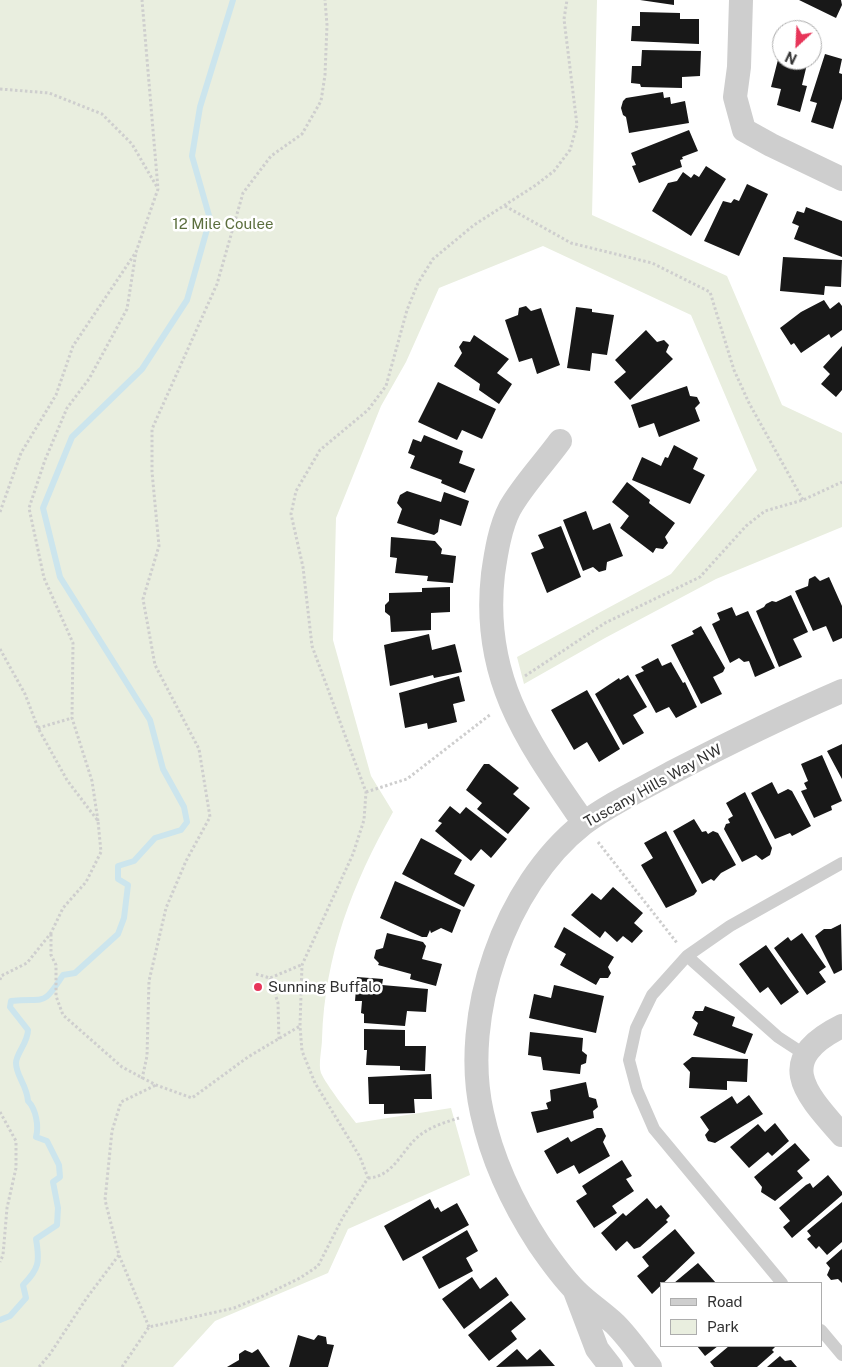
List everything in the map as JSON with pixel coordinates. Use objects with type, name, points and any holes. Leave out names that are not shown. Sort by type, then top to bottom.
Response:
[{"type":"street","points":[[741,0],[735,97],[744,130],[770,145],[842,179]]},
{"type":"street","points":[[560,441],[510,509],[495,561],[491,616],[499,671],[507,696],[526,738],[584,823]]},
{"type":"street","name":"Tuscany Hills Way NW","points":[[650,1367],[616,1325],[575,1290],[539,1244],[524,1219],[499,1166],[482,1111],[478,1079],[480,1015],[496,954],[508,924],[540,869],[560,845],[584,823],[650,784],[719,748],[842,691]]},
{"type":"street","points":[[842,1026],[828,1034],[804,1054],[800,1077],[810,1098],[842,1135]]},
{"type":"street","name":"Tuscany Hills Way NW","points":[[575,1290],[597,1349],[610,1367]]},
{"type":"lane","points":[[781,1282],[654,1129],[637,1090],[629,1060],[636,1028],[652,994],[687,956],[730,926],[842,863]]},
{"type":"lane","points":[[687,956],[778,1037],[804,1054]]},
{"type":"lane","points":[[822,1331],[842,1355]]},
{"type":"path","points":[[0,978],[27,963],[52,933],[63,908],[86,882],[101,852],[92,781],[72,718],[73,643],[44,578],[29,508],[45,460],[67,408],[90,379],[127,309],[136,252],[158,189],[142,0]]},
{"type":"path","points":[[142,1079],[147,1056],[149,981],[166,908],[186,861],[210,817],[199,749],[155,665],[144,600],[159,546],[152,472],[152,429],[217,284],[243,193],[271,156],[302,134],[321,101],[326,33],[324,0]]},
{"type":"path","points":[[368,1178],[360,1157],[314,1083],[302,1051],[300,1026],[302,965],[353,854],[364,820],[366,792],[312,646],[303,566],[291,514],[296,491],[320,450],[368,410],[386,386],[407,310],[418,283],[433,259],[474,225],[505,206],[554,171],[570,150],[577,125],[564,19],[567,0]]},
{"type":"path","points":[[0,89],[49,93],[102,114],[132,144],[158,189]]},
{"type":"path","points":[[505,206],[570,243],[652,263],[710,292],[734,370],[749,404],[803,500]]},
{"type":"path","points":[[0,512],[21,453],[56,395],[73,346],[136,252]]},
{"type":"path","points":[[366,792],[407,779],[491,714],[526,676],[605,623],[700,577],[746,526],[765,510],[803,500],[842,482]]},
{"type":"path","points":[[0,649],[25,694],[38,728],[67,780],[98,821]]},
{"type":"path","points":[[38,728],[72,718]]},
{"type":"path","points":[[584,823],[687,956]]},
{"type":"path","points":[[52,933],[51,955],[56,965],[56,996],[63,1015],[122,1068],[156,1085],[192,1098],[248,1057],[300,1026]]},
{"type":"path","points":[[256,974],[270,978],[302,965]]},
{"type":"path","points":[[270,978],[278,1003],[279,1040]]},
{"type":"path","points":[[149,1328],[119,1255],[105,1200],[112,1131],[121,1102],[156,1085]]},
{"type":"path","points":[[122,1367],[149,1328],[234,1308],[300,1278],[318,1266],[343,1217],[368,1178],[389,1171],[412,1142],[430,1128],[482,1111]]},
{"type":"path","points":[[0,1112],[16,1141],[16,1168],[7,1208],[3,1255],[0,1262]]},
{"type":"path","points":[[38,1367],[55,1347],[86,1299],[119,1255]]},
{"type":"green space","name":"12 Mile Coulee","points":[[0,0],[597,0],[592,215],[727,276],[782,405],[842,433],[842,527],[716,579],[524,684],[517,657],[671,574],[757,470],[691,315],[543,246],[439,288],[406,362],[381,406],[336,518],[333,640],[371,776],[393,812],[365,866],[343,921],[335,949],[324,1008],[320,1066],[321,1073],[328,1085],[356,1123],[451,1108],[470,1175],[348,1229],[328,1273],[215,1321],[173,1367],[0,1367]]},
{"type":"building","points":[[640,0],[674,0],[674,5]]},
{"type":"building","points":[[799,0],[841,0],[842,5],[836,18]]},
{"type":"building","points":[[640,12],[680,13],[680,19],[699,19],[699,44],[631,41],[632,26],[640,26]]},
{"type":"building","points":[[642,50],[701,51],[700,76],[682,77],[682,88],[641,87],[640,84],[631,83],[632,66],[641,66]]},
{"type":"building","points":[[825,54],[842,59],[839,73],[842,74],[842,99],[833,129],[811,122],[817,103],[810,101],[820,70],[822,70]]},
{"type":"building","points":[[775,70],[806,70],[802,85],[807,86],[800,112],[777,105],[781,89],[771,87]]},
{"type":"building","points":[[663,92],[664,98],[670,97],[671,104],[685,101],[689,123],[629,133],[626,117],[623,115],[621,108],[623,101],[626,98]]},
{"type":"building","points":[[689,130],[698,151],[682,157],[683,159],[680,160],[682,167],[639,183],[632,166],[636,165],[631,153]]},
{"type":"building","points":[[706,166],[726,179],[691,236],[652,211],[668,183],[677,181],[683,172],[691,178],[694,174],[699,177]]},
{"type":"building","points":[[747,184],[768,194],[739,256],[704,241],[723,201],[731,203],[734,199],[739,201]]},
{"type":"building","points":[[806,207],[842,221],[842,257],[794,239],[799,226],[792,223],[797,211],[804,213]]},
{"type":"building","points":[[783,257],[842,260],[841,287],[825,286],[824,295],[780,291]]},
{"type":"building","points":[[824,300],[830,309],[839,302],[842,306],[842,330],[831,338],[829,334],[801,353],[794,343],[791,345],[780,328],[801,312]]},
{"type":"building","points":[[526,306],[531,311],[541,308],[560,365],[537,374],[532,358],[519,362],[505,320],[518,315],[519,308]]},
{"type":"building","points":[[576,307],[592,309],[592,312],[614,315],[607,355],[592,353],[590,371],[567,368]]},
{"type":"building","points":[[646,330],[657,342],[664,340],[669,345],[666,352],[673,359],[630,400],[614,382],[626,372],[615,360]]},
{"type":"building","points":[[474,335],[509,359],[497,373],[512,384],[499,404],[479,390],[480,384],[454,366],[462,353],[459,347],[463,341],[470,342]]},
{"type":"building","points":[[842,346],[842,390],[836,397],[821,384],[830,374],[823,367]]},
{"type":"building","points":[[438,382],[496,409],[482,439],[462,430],[457,440],[418,422]]},
{"type":"building","points":[[687,386],[690,396],[697,397],[700,403],[695,408],[700,421],[659,437],[654,423],[639,428],[631,405]]},
{"type":"building","points":[[424,435],[463,451],[459,463],[475,469],[465,493],[441,483],[442,480],[410,468],[415,456],[408,453],[413,439],[421,442]]},
{"type":"building","points":[[674,445],[698,458],[693,469],[705,475],[690,504],[632,480],[642,457],[661,466],[665,457],[668,458]]},
{"type":"building","points":[[627,482],[650,500],[649,503],[675,523],[665,537],[668,543],[663,549],[656,548],[653,553],[620,528],[629,516],[612,502]]},
{"type":"building","points":[[407,491],[441,502],[444,492],[469,501],[461,526],[440,519],[438,532],[434,535],[397,523],[402,509],[397,503],[400,495]]},
{"type":"building","points":[[586,511],[593,530],[610,523],[623,556],[607,562],[606,570],[599,572],[593,567],[583,571],[563,520]]},
{"type":"building","points":[[561,526],[581,577],[547,593],[531,553],[544,548],[538,535]]},
{"type":"building","points":[[391,537],[435,541],[442,549],[441,554],[456,556],[453,583],[427,581],[428,576],[395,573],[397,558],[390,557]]},
{"type":"building","points":[[815,576],[820,581],[829,577],[842,606],[842,638],[833,642],[826,626],[813,631],[795,591],[808,586],[809,579]]},
{"type":"building","points":[[450,587],[450,612],[431,613],[431,630],[391,632],[390,616],[385,612],[385,605],[389,601],[389,593],[422,592],[422,588]]},
{"type":"building","points":[[791,595],[808,632],[793,639],[802,657],[779,667],[756,611],[772,601],[776,602]]},
{"type":"building","points":[[732,607],[736,616],[748,611],[775,668],[755,677],[749,661],[744,662],[739,658],[730,663],[712,624],[720,620],[717,613]]},
{"type":"building","points":[[701,626],[725,668],[723,672],[713,677],[722,694],[701,704],[671,645],[694,634],[692,631]]},
{"type":"building","points":[[429,634],[432,650],[455,644],[462,672],[434,678],[433,675],[390,686],[384,645]]},
{"type":"building","points":[[658,658],[662,666],[671,662],[683,683],[685,682],[697,707],[676,718],[669,707],[656,713],[635,675],[644,671],[641,667]]},
{"type":"building","points":[[628,675],[647,707],[633,715],[644,733],[623,745],[595,694],[619,678],[620,680]]},
{"type":"building","points":[[459,676],[465,701],[453,704],[457,722],[428,729],[427,723],[405,728],[399,693]]},
{"type":"building","points":[[587,690],[620,749],[599,762],[587,742],[574,750],[551,710]]},
{"type":"building","points":[[842,744],[842,779],[827,751]]},
{"type":"building","points":[[822,755],[842,801],[831,806],[832,810],[814,818],[801,791],[807,789],[804,783],[808,781],[801,764]]},
{"type":"building","points":[[484,764],[489,764],[519,788],[513,794],[530,808],[508,834],[477,809],[482,803],[466,790]]},
{"type":"building","points":[[772,782],[778,794],[788,789],[792,791],[811,826],[792,836],[790,833],[775,839],[751,793]]},
{"type":"building","points":[[745,792],[772,848],[770,855],[762,860],[756,855],[742,862],[724,829],[726,824],[730,823],[728,819],[733,816],[726,803]]},
{"type":"building","points":[[450,806],[460,814],[466,807],[507,839],[491,858],[481,849],[471,861],[435,831],[442,823],[438,821]]},
{"type":"building","points":[[694,819],[702,832],[706,831],[708,834],[713,831],[718,833],[736,865],[721,873],[714,881],[711,879],[702,884],[673,831]]},
{"type":"building","points":[[666,831],[697,891],[694,895],[666,908],[641,865],[653,858],[644,843]]},
{"type":"building","points":[[421,838],[462,860],[454,874],[475,885],[464,907],[402,874]]},
{"type":"building","points":[[395,881],[461,910],[452,933],[441,928],[431,933],[430,930],[427,937],[422,937],[380,918]]},
{"type":"building","points":[[613,887],[643,913],[634,923],[643,931],[632,943],[623,936],[617,942],[605,931],[600,938],[571,915],[592,893],[601,900]]},
{"type":"building","points":[[841,924],[842,970],[834,974],[815,936],[824,929],[831,929]]},
{"type":"building","points":[[564,927],[614,957],[608,967],[611,973],[608,978],[600,978],[596,985],[560,965],[566,954],[554,947]]},
{"type":"building","points":[[387,933],[423,942],[426,946],[422,959],[442,964],[436,986],[410,979],[411,974],[378,965],[379,963],[374,958],[376,950],[383,948]]},
{"type":"building","points":[[802,933],[826,967],[819,972],[826,982],[807,995],[774,948],[788,937],[791,941]]},
{"type":"building","points":[[766,945],[799,992],[781,1005],[768,987],[760,993],[739,964]]},
{"type":"building","points":[[357,977],[383,979],[382,985],[428,989],[426,1012],[407,1011],[405,1026],[364,1023],[364,1014],[361,1013],[362,1001],[355,1001]]},
{"type":"building","points":[[554,985],[604,996],[596,1033],[529,1018],[534,994],[551,998]]},
{"type":"building","points":[[705,1006],[735,1017],[732,1026],[753,1034],[745,1054],[693,1035],[698,1023],[692,1018],[695,1011],[703,1011]]},
{"type":"building","points":[[364,1029],[405,1030],[405,1046],[426,1046],[425,1071],[400,1070],[400,1066],[366,1065],[367,1050],[364,1050]]},
{"type":"building","points":[[530,1032],[583,1038],[582,1051],[587,1055],[586,1063],[581,1065],[580,1074],[543,1070],[541,1057],[528,1055]]},
{"type":"building","points":[[692,1057],[748,1059],[747,1082],[727,1081],[727,1090],[689,1088],[690,1072],[683,1064]]},
{"type":"building","points":[[431,1074],[432,1099],[414,1099],[415,1113],[384,1114],[384,1104],[369,1104],[368,1077]]},
{"type":"building","points":[[586,1082],[589,1097],[596,1099],[598,1107],[593,1111],[594,1118],[537,1133],[531,1112],[548,1109],[546,1103],[551,1101],[550,1090]]},
{"type":"building","points":[[749,1095],[763,1114],[715,1143],[708,1141],[705,1135],[709,1130],[700,1117],[732,1096],[737,1104]]},
{"type":"building","points":[[775,1123],[789,1141],[772,1156],[768,1152],[749,1168],[730,1147],[758,1124],[765,1132]]},
{"type":"building","points":[[597,1128],[602,1128],[606,1136],[603,1142],[610,1156],[579,1174],[574,1165],[557,1174],[544,1151],[568,1137],[571,1142]]},
{"type":"building","points":[[795,1143],[810,1160],[797,1171],[803,1178],[775,1201],[761,1192],[762,1187],[754,1177]]},
{"type":"building","points":[[622,1160],[632,1176],[626,1179],[634,1191],[612,1206],[617,1213],[594,1228],[576,1201],[587,1194],[582,1186]]},
{"type":"building","points":[[828,1175],[842,1192],[842,1195],[792,1238],[783,1227],[790,1221],[779,1208],[806,1185],[810,1183],[813,1188]]},
{"type":"building","points":[[647,1198],[656,1209],[661,1205],[670,1216],[666,1220],[668,1222],[640,1247],[634,1249],[627,1241],[616,1251],[601,1233],[623,1213],[626,1216]]},
{"type":"building","points":[[430,1199],[435,1209],[438,1207],[441,1212],[457,1203],[469,1225],[403,1261],[384,1226]]},
{"type":"building","points":[[842,1202],[842,1242],[827,1255],[819,1246],[816,1249],[807,1239],[811,1236],[807,1231]]},
{"type":"building","points":[[675,1229],[695,1253],[665,1282],[660,1282],[660,1286],[652,1294],[637,1276],[649,1266],[642,1257]]},
{"type":"building","points":[[467,1230],[478,1251],[466,1258],[473,1271],[439,1289],[422,1257]]},
{"type":"building","points":[[842,1249],[842,1283],[838,1279],[831,1280],[827,1275],[830,1268],[826,1263]]},
{"type":"building","points":[[698,1263],[715,1282],[675,1282]]},
{"type":"building","points":[[472,1277],[480,1289],[496,1277],[509,1295],[464,1329],[442,1299]]},
{"type":"building","points":[[511,1301],[526,1319],[511,1331],[517,1339],[489,1361],[468,1335]]},
{"type":"building","points":[[298,1335],[314,1340],[318,1335],[326,1337],[327,1344],[334,1345],[328,1367],[289,1367]]},
{"type":"building","points":[[698,1347],[717,1347],[705,1356]]},
{"type":"building","points":[[728,1347],[775,1347],[772,1350],[774,1352],[757,1367],[714,1367],[710,1362]]},
{"type":"building","points":[[258,1349],[270,1367],[227,1367],[239,1360],[239,1354],[245,1350],[252,1353]]},
{"type":"building","points":[[517,1349],[527,1360],[540,1349],[555,1366],[496,1367]]},
{"type":"building","points":[[780,1356],[785,1361],[791,1360],[797,1367],[767,1367]]},
{"type":"waterway","points":[[0,1320],[10,1316],[26,1298],[23,1285],[37,1265],[36,1239],[57,1225],[58,1208],[53,1182],[60,1177],[59,1165],[47,1141],[36,1137],[35,1113],[28,1101],[26,1090],[16,1068],[18,1055],[28,1030],[10,1007],[11,1001],[37,1000],[47,997],[63,975],[75,973],[118,934],[124,918],[128,885],[118,879],[118,866],[134,861],[155,838],[181,830],[187,822],[184,807],[163,769],[150,720],[60,577],[43,508],[72,437],[142,369],[187,300],[210,219],[192,156],[200,107],[233,0]]},
{"type":"place","name":"Sunning Buffalo","points":[[258,987]]}]
